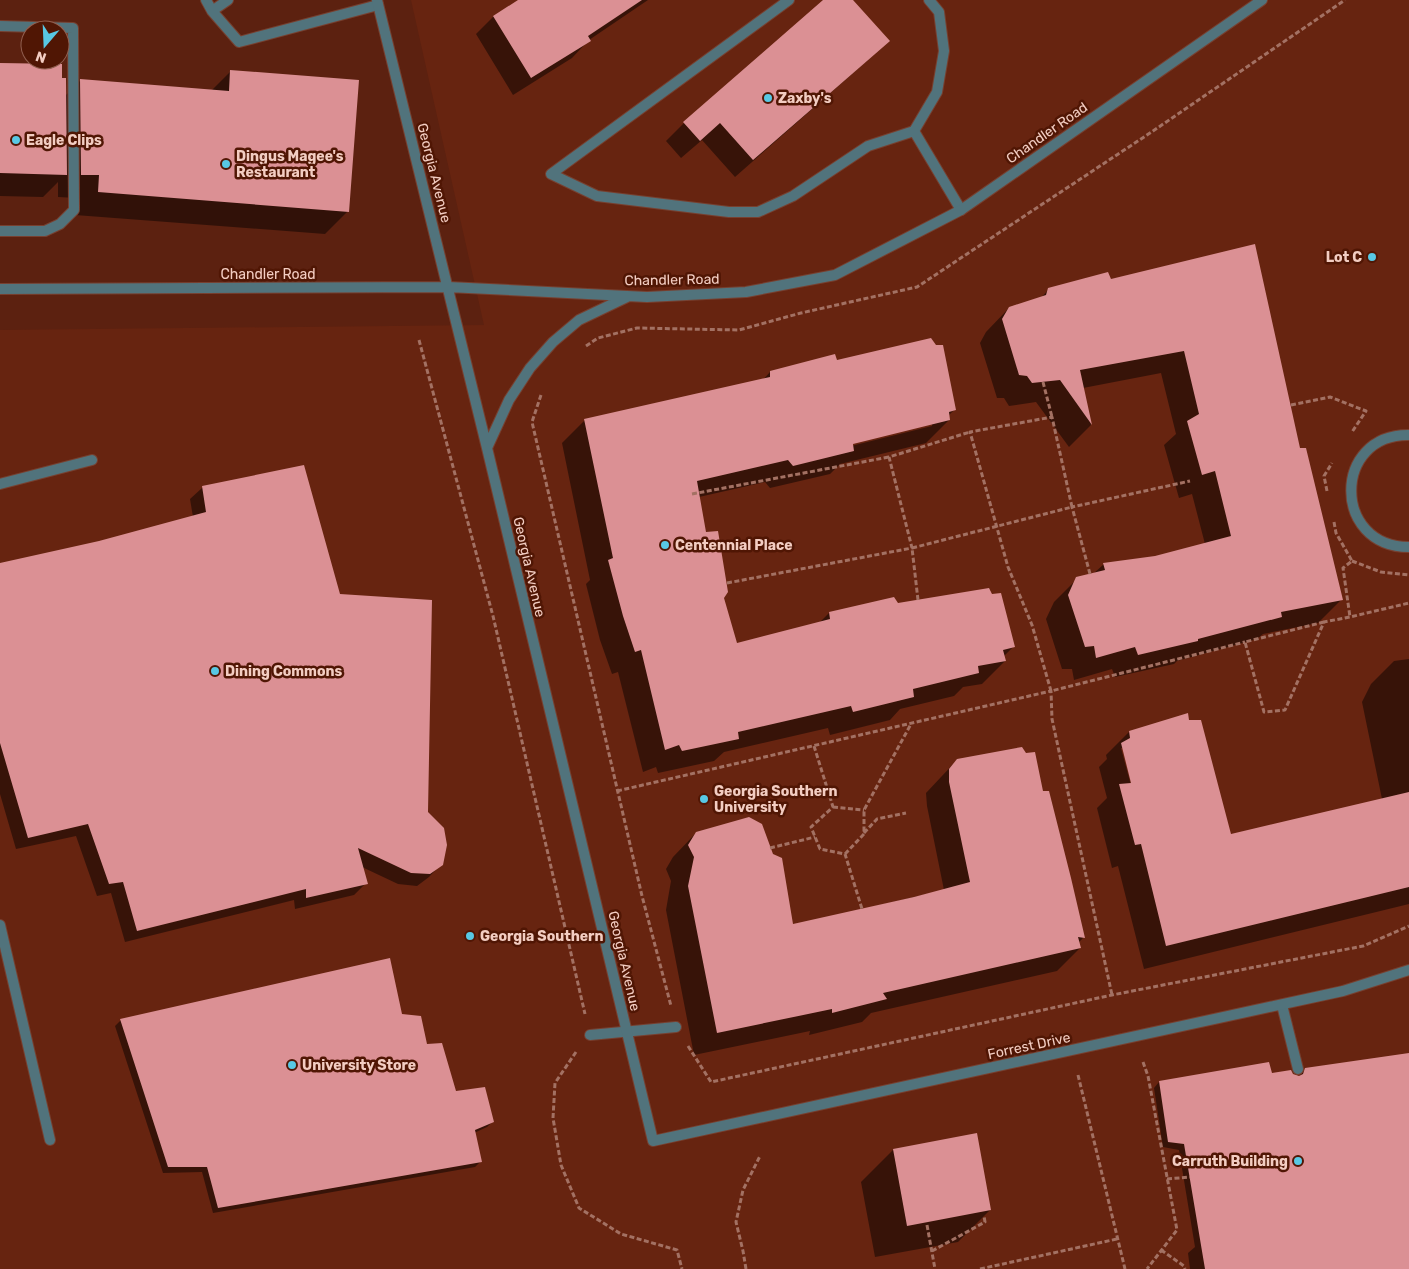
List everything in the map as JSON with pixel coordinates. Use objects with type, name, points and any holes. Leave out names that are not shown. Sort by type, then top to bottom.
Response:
[{"type":"street","points":[[206,0],[212,11],[239,42],[378,2]]},
{"type":"street","points":[[212,11],[228,0]]},
{"type":"street","points":[[789,0],[551,174],[597,196],[729,212],[758,212],[793,196],[868,146],[914,131],[937,92],[944,51],[939,12],[929,0]]},
{"type":"street","name":"Chandler Road","points":[[0,289],[448,287],[647,297],[746,292],[835,276],[961,210],[1262,0]]},
{"type":"street","name":"Georgia Avenue","points":[[378,2],[653,1141]]},
{"type":"street","points":[[0,26],[73,28],[74,210],[60,224],[45,231],[0,231]]},
{"type":"street","points":[[914,131],[961,210]]},
{"type":"street","points":[[487,448],[509,400],[530,368],[553,342],[579,320],[629,296]]},
{"type":"street","points":[[1409,435],[1396,435],[1375,443],[1360,459],[1351,479],[1351,502],[1360,522],[1375,538],[1396,547],[1409,547]]},
{"type":"street","points":[[0,484],[92,460]]},
{"type":"street","points":[[0,925],[50,1140]]},
{"type":"street","name":"Forrest Drive","points":[[653,1141],[1282,1005],[1343,991],[1409,970]]},
{"type":"street","points":[[1282,1005],[1298,1069]]},
{"type":"street","points":[[590,1035],[676,1027]]},
{"type":"path","points":[[419,340],[494,616],[590,1035],[555,1083],[553,1118],[561,1164],[579,1208],[621,1234],[677,1250],[682,1269]]},
{"type":"path","points":[[1044,382],[1072,508],[1090,574]]},
{"type":"path","points":[[692,494],[890,457],[970,432],[1052,417]]},
{"type":"path","points":[[532,422],[642,896],[676,1027],[711,1082],[1112,996],[1363,946],[1409,926]]},
{"type":"path","points":[[970,432],[1008,568],[1032,625],[1050,692],[1052,719],[1112,996]]},
{"type":"path","points":[[890,457],[912,548],[918,600]]},
{"type":"path","points":[[727,584],[912,548],[1072,508],[1190,482]]},
{"type":"path","points":[[1352,561],[1381,572],[1409,575]]},
{"type":"path","points":[[618,791],[1050,692],[1324,622],[1409,603]]},
{"type":"path","points":[[1245,642],[1264,712],[1284,710],[1324,622]]},
{"type":"path","points":[[864,834],[864,810],[911,724]]},
{"type":"path","points":[[814,746],[833,807]]},
{"type":"path","points":[[846,854],[820,849],[811,827],[833,807],[864,810]]},
{"type":"path","points":[[846,854],[876,819],[906,813]]},
{"type":"path","points":[[770,848],[815,837]]},
{"type":"path","points":[[846,854],[862,909]]},
{"type":"path","points":[[1143,1062],[1148,1076],[1177,1230],[1147,1269]]},
{"type":"path","points":[[1078,1075],[1125,1269]]},
{"type":"path","points":[[746,1269],[736,1222],[743,1190],[760,1156]]},
{"type":"path","points":[[1167,1180],[1190,1177]]},
{"type":"path","points":[[932,1251],[984,1222],[984,1216]]},
{"type":"path","points":[[927,1225],[935,1269]]},
{"type":"path","points":[[980,1269],[1117,1238]]},
{"type":"path","points":[[1161,1250],[1184,1266],[1185,1269]]},
{"type":"shaded area","name":"Georgia Southern University","points":[[411,0],[1409,0],[1409,1269],[0,1269],[0,330],[484,325]]},
{"type":"building","points":[[518,0],[642,0],[588,36],[591,41],[531,78],[493,16]]},
{"type":"building","points":[[823,0],[853,0],[890,41],[753,160],[720,123],[700,141],[683,122]]},
{"type":"building","points":[[0,63],[20,63],[20,70],[62,70],[62,78],[66,78],[67,175],[0,173]]},
{"type":"building","name":"Dingus Magee's Restaurant","points":[[230,70],[359,80],[349,212],[98,192],[99,175],[81,175],[80,79],[229,91]]},
{"type":"building","points":[[1255,244],[1300,448],[1306,448],[1343,600],[1281,612],[1282,617],[1198,639],[1198,641],[1138,655],[1135,647],[1096,658],[1094,646],[1085,647],[1068,595],[1076,577],[1105,570],[1103,563],[1155,556],[1231,536],[1215,471],[1202,475],[1187,421],[1199,414],[1184,351],[1080,370],[1092,425],[1060,380],[1032,383],[1027,376],[1019,375],[1002,319],[1009,307],[1046,295],[1048,288],[1108,272],[1111,279]]},
{"type":"building","name":"Centennial Place","points":[[931,338],[936,345],[943,345],[956,410],[949,412],[950,420],[853,444],[854,451],[793,466],[788,460],[697,481],[706,532],[718,531],[728,592],[724,598],[737,643],[830,619],[829,612],[894,597],[898,603],[989,588],[992,594],[1001,593],[1015,647],[1003,650],[1006,661],[978,666],[979,673],[913,689],[914,697],[853,712],[851,706],[738,732],[739,739],[682,751],[679,745],[665,750],[641,650],[635,652],[608,560],[613,558],[584,419],[770,377],[770,371],[835,354],[837,360]]},
{"type":"building","name":"Dining Commons","points":[[304,465],[340,594],[432,600],[428,812],[444,828],[447,845],[443,865],[430,874],[411,873],[358,848],[368,884],[306,898],[306,889],[137,931],[123,882],[109,884],[88,824],[28,838],[0,743],[0,563],[99,541],[206,512],[202,486]]},
{"type":"building","points":[[1188,713],[1189,720],[1201,720],[1231,834],[1409,792],[1409,887],[1166,946],[1141,844],[1135,845],[1119,784],[1131,783],[1121,743],[1130,738],[1129,731]]},
{"type":"building","points":[[1022,747],[1026,753],[1035,752],[1043,791],[1049,791],[1085,938],[1078,937],[1081,948],[883,993],[887,999],[832,1013],[832,1009],[717,1033],[688,886],[694,857],[688,845],[696,832],[749,817],[762,824],[773,854],[782,858],[793,924],[914,897],[970,882],[949,782],[949,769],[957,759]]},
{"type":"building","name":"University Store","points":[[390,958],[402,1014],[421,1016],[427,1044],[442,1043],[456,1091],[485,1087],[494,1122],[475,1130],[482,1162],[218,1208],[207,1167],[168,1167],[120,1019]]},
{"type":"building","name":"Carruth Building","points":[[1409,1053],[1409,1269],[1205,1269],[1184,1144],[1168,1142],[1159,1081],[1269,1062],[1272,1073],[1291,1070],[1293,1074],[1299,1076],[1303,1074],[1305,1068]]},
{"type":"building","points":[[977,1133],[991,1210],[907,1226],[893,1149]]},
{"type":"place","name":"Zaxby's","points":[[768,98]]},
{"type":"place","name":"Eagle Clips","points":[[16,140]]},
{"type":"place","name":"Dingus Magee's Restaurant","points":[[226,164]]},
{"type":"place","name":"Lot C","points":[[1372,257]]},
{"type":"place","name":"Centennial Place","points":[[665,545]]},
{"type":"place","name":"Dining Commons","points":[[215,671]]},
{"type":"place","name":"Georgia Southern University","points":[[704,799]]},
{"type":"place","name":"Georgia Southern","points":[[470,936]]},
{"type":"place","name":"University Store","points":[[292,1065]]},
{"type":"place","name":"Carruth Building","points":[[1298,1161]]}]
